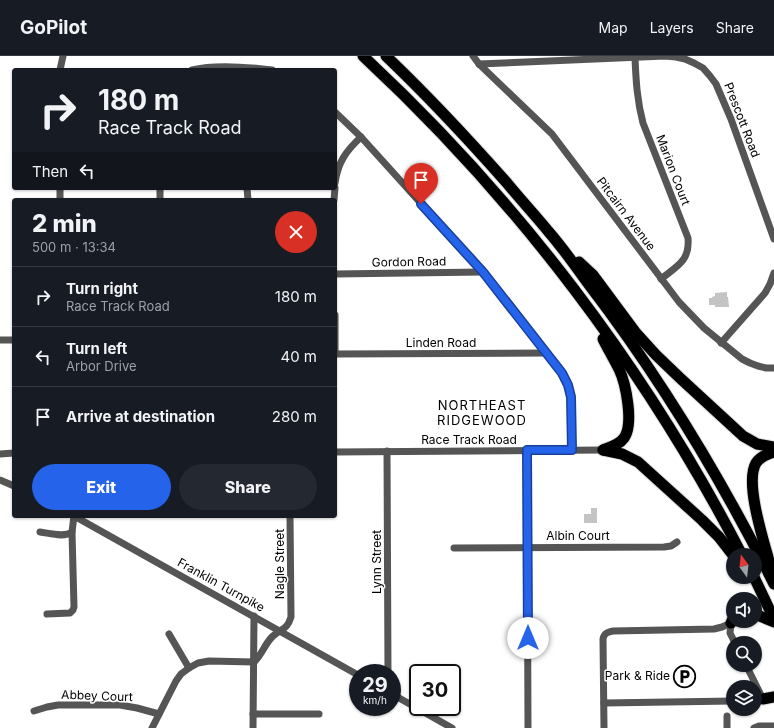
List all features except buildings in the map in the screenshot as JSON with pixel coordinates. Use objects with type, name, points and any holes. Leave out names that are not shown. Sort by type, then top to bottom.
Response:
[{"type":"highway","points":[[363,56],[419,110],[481,176],[535,240],[583,301],[628,364],[671,429],[738,548]]},
{"type":"highway","points":[[386,56],[427,96],[497,172],[548,231],[615,319],[691,433],[724,489],[774,584]]},
{"type":"highway","points":[[548,231],[593,275],[636,333],[656,355],[744,436],[757,444],[774,447]]},
{"type":"highway","points":[[583,301],[619,369],[626,398],[629,423],[625,437],[618,443],[603,450]]},
{"type":"highway","points":[[603,450],[622,454],[638,462],[702,520],[728,548]]},
{"type":"highway","points":[[774,452],[758,460],[753,472],[752,482],[760,532],[774,578]]},
{"type":"highway","points":[[753,584],[765,600]]},
{"type":"highway","points":[[757,584],[774,619]]},
{"type":"highway","points":[[762,617],[774,622]]},
{"type":"street","points":[[60,68],[63,56]]},
{"type":"street","name":"Pitcairn Avenue","points":[[473,56],[479,64],[552,134],[679,302],[704,328],[742,359],[758,366],[774,368]]},
{"type":"street","name":"Prescott Road","points":[[479,64],[529,59],[635,58],[665,56],[685,58],[694,62],[703,68],[716,84],[731,119],[774,239]]},
{"type":"street","name":"Marion Court","points":[[635,58],[637,94],[643,123],[688,238],[687,253],[684,259],[661,279]]},
{"type":"street","points":[[337,114],[361,138],[483,272],[562,373],[566,379],[572,403],[572,450]]},
{"type":"street","points":[[337,173],[342,158],[361,138]]},
{"type":"street","name":"Gordon Road","points":[[337,274],[483,272]]},
{"type":"street","points":[[721,343],[765,293],[774,273]]},
{"type":"street","points":[[0,340],[12,340]]},
{"type":"street","name":"Linden Road","points":[[337,354],[546,353]]},
{"type":"street","points":[[527,450],[528,728]]},
{"type":"street","name":"Race Track Road","points":[[337,452],[603,450]]},
{"type":"street","name":"Lynn Street","points":[[387,451],[388,664]]},
{"type":"street","points":[[0,454],[12,454]]},
{"type":"street","points":[[0,480],[12,485]]},
{"type":"street","points":[[47,614],[70,613],[74,607],[72,532],[74,518]]},
{"type":"street","name":"Franklin Turnpike","points":[[78,518],[349,670]]},
{"type":"street","name":"Nagle Street","points":[[254,662],[260,656],[271,638],[287,626],[291,617],[290,518]]},
{"type":"street","points":[[40,532],[65,535],[72,532]]},
{"type":"street","name":"Albin Court","points":[[454,548],[664,547],[671,546],[677,542]]},
{"type":"street","points":[[253,728],[254,616]]},
{"type":"street","points":[[604,728],[603,636],[607,632],[711,630],[718,629],[726,624]]},
{"type":"street","points":[[169,634],[190,668]]},
{"type":"street","points":[[152,728],[176,681],[190,668],[198,663],[209,661],[254,662]]},
{"type":"street","points":[[750,672],[764,699]]},
{"type":"street","points":[[401,699],[452,728]]},
{"type":"street","points":[[604,702],[726,701]]},
{"type":"street","name":"Abbey Court","points":[[34,711],[58,705],[120,706],[138,708],[159,714]]},
{"type":"street","points":[[253,714],[319,714]]},
{"type":"street","points":[[727,716],[727,728]]},
{"type":"street","points":[[754,728],[759,726],[774,726]]},
{"type":"place","name":"Park & Ride","points":[[685,676]]},
{"type":"district","name":"NORTHEAST RIDGEWOOD","points":[[482,412]]},
{"type":"route","points":[[421,204],[483,272],[562,373],[566,379],[570,391],[572,403],[572,450],[527,450],[528,638]]}]
